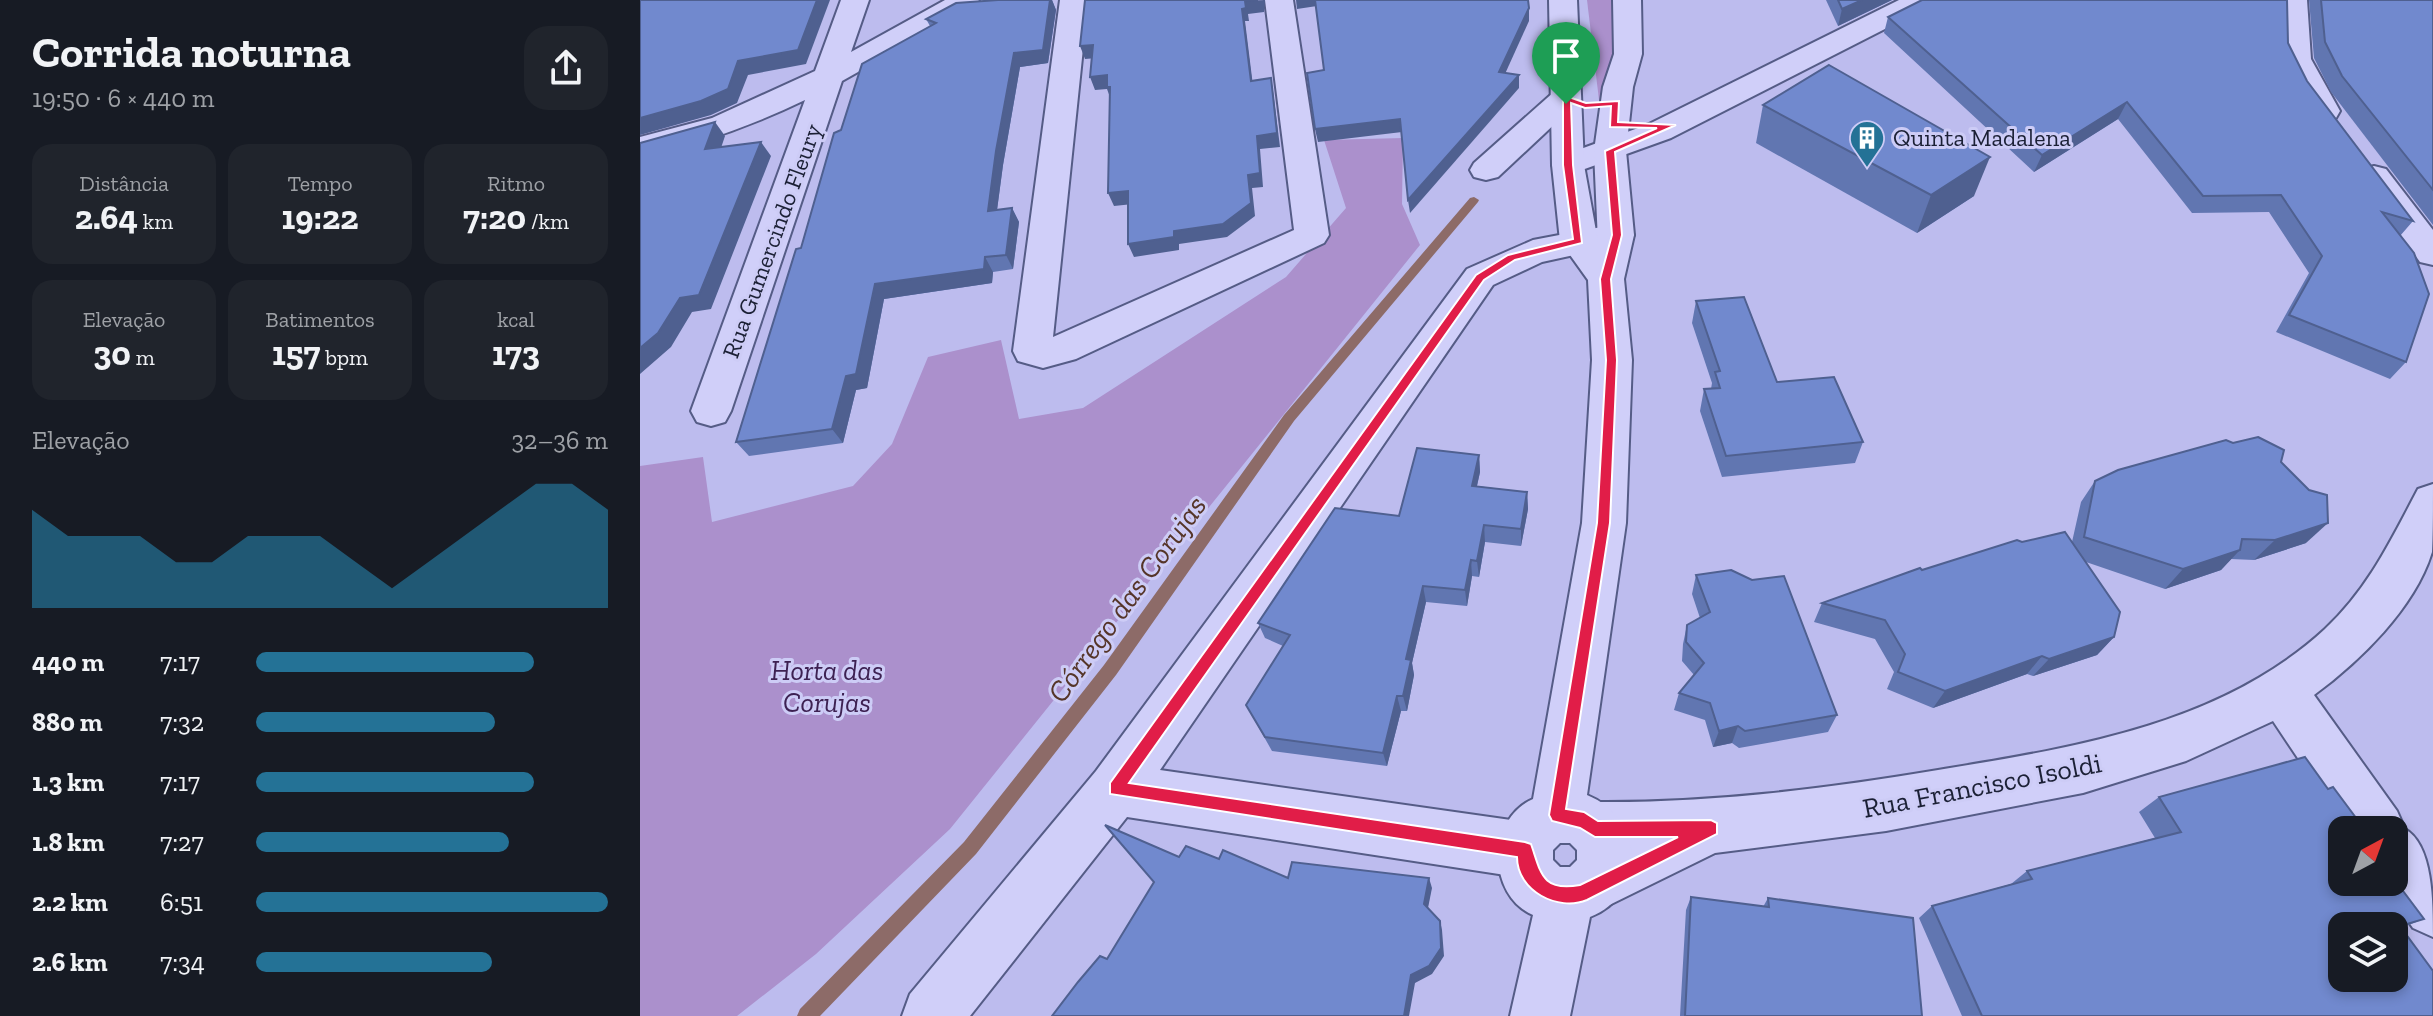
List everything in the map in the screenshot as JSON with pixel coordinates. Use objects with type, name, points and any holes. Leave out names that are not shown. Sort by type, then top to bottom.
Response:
[{"type":"street","name":"Rua Gumercindo Fleury","points":[[711,411],[833,71],[855,0]]},
{"type":"street","points":[[640,147],[677,140],[732,122],[965,0]]},
{"type":"street","points":[[1074,0],[1032,351],[1043,354],[1062,349],[1312,235],[1279,0]]},
{"type":"street","points":[[1563,0],[1568,165],[1598,238],[1606,279],[1612,360],[1604,523],[1559,831],[1525,863],[1540,887],[1580,890]]},
{"type":"street","points":[[1598,238],[1613,126],[1628,54],[1627,0]]},
{"type":"street","points":[[2293,0],[2296,59],[2314,96],[2433,254]]},
{"type":"street","points":[[1566,97],[1585,105],[1613,126],[1672,125],[1903,4]]},
{"type":"street","points":[[1486,170],[1566,97]]},
{"type":"street","points":[[1568,165],[1613,126]]},
{"type":"street","points":[[932,1016],[1115,789],[1480,277],[1511,258],[1598,238]]},
{"type":"street","name":"Rua Francisco Isoldi","points":[[1115,789],[1559,831],[1711,828],[1862,809],[2062,775],[2173,741],[2229,717],[2281,690],[2325,660],[2377,604],[2418,541],[2433,501]]},
{"type":"street","points":[[2281,690],[2368,816]]},
{"type":"street","name":"Rua Francisco Isoldi","points":[[1580,890],[1711,828]]},
{"type":"street","points":[[1540,1016],[1580,890],[1603,871],[1606,855],[1559,831]]},
{"type":"street","points":[[2408,872],[2433,908]]},
{"type":"green space","points":[[1587,0],[1616,0],[1617,98],[1599,100]]},
{"type":"green space","name":"Horta das Corujas","points":[[1403,138],[1402,204],[1420,245],[950,829],[816,954],[737,1016],[640,1016],[640,466],[703,457],[712,522],[853,486],[892,444],[928,357],[1001,340],[1019,419],[1083,408],[1286,277],[1346,208],[1324,140]]},
{"type":"building","points":[[640,0],[817,0],[798,50],[738,61],[728,89],[701,101],[640,118]]},
{"type":"building","points":[[1050,0],[1043,50],[1014,53],[996,151],[988,211],[1012,208],[1006,255],[985,257],[984,269],[875,284],[856,374],[846,376],[832,429],[736,442],[796,249],[801,248],[834,133],[841,130],[862,64],[936,23],[926,19],[956,3]]},
{"type":"building","points":[[1085,0],[1258,0],[1245,1],[1246,8],[1242,9],[1251,81],[1271,78],[1277,133],[1257,136],[1260,173],[1248,175],[1251,203],[1223,224],[1174,231],[1174,237],[1128,244],[1128,191],[1108,193],[1110,87],[1107,87],[1107,75],[1090,77],[1093,45],[1080,46]]},
{"type":"building","points":[[1315,0],[1528,0],[1529,8],[1499,72],[1519,75],[1408,200],[1400,119],[1315,129],[1307,73],[1324,70]]},
{"type":"building","points":[[1838,0],[1862,0],[1842,9]]},
{"type":"building","points":[[1922,0],[2287,0],[2288,43],[2307,81],[2413,221],[2382,212],[2414,253],[2429,294],[2406,362],[2289,315],[2322,256],[2281,195],[2203,196],[2127,102],[2042,155],[1888,17]]},
{"type":"building","points":[[2321,0],[2433,0],[2433,190],[2342,76],[2325,42]]},
{"type":"building","points":[[1829,65],[1990,157],[1931,195],[1763,105]]},
{"type":"building","points":[[715,122],[705,149],[761,142],[699,295],[680,298],[658,333],[640,348],[640,143]]},
{"type":"building","points":[[1744,297],[1777,382],[1834,377],[1863,442],[1726,456],[1704,389],[1720,388],[1715,372],[1720,371],[1696,301]]},
{"type":"building","points":[[2258,437],[2284,450],[2281,462],[2309,490],[2327,495],[2328,523],[2275,540],[2242,539],[2240,550],[2183,569],[2084,537],[2095,481],[2118,470],[2226,440],[2233,443]]},
{"type":"building","points":[[1417,448],[1479,455],[1472,486],[1527,492],[1521,529],[1484,525],[1477,561],[1471,560],[1465,590],[1423,586],[1406,659],[1411,660],[1403,696],[1397,696],[1383,753],[1265,737],[1246,705],[1290,635],[1258,623],[1335,508],[1399,516]]},
{"type":"building","points":[[2065,532],[2120,612],[2114,637],[2049,659],[2042,656],[1945,691],[1898,672],[1905,654],[1885,620],[1822,603],[1920,568],[1922,570],[2017,540],[2022,542]]},
{"type":"building","points":[[1731,570],[1752,580],[1784,576],[1837,715],[1745,731],[1738,726],[1719,731],[1710,703],[1679,693],[1704,663],[1686,642],[1687,625],[1710,612],[1696,575]]},
{"type":"building","points":[[2305,757],[2328,789],[2333,787],[2355,816],[2328,816],[2328,896],[2407,896],[2424,919],[2408,924],[2408,912],[2328,912],[2328,992],[2408,992],[2408,937],[2433,971],[2433,1016],[1982,1016],[1932,906],[2032,879],[2027,871],[2181,832],[2159,797]]},
{"type":"building","points":[[1105,825],[1179,857],[1186,846],[1219,859],[1223,850],[1288,878],[1292,862],[1429,878],[1424,904],[1440,921],[1441,948],[1429,966],[1411,975],[1404,1016],[1052,1016],[1100,956],[1107,959],[1154,882]]},
{"type":"building","points":[[1691,897],[1769,907],[1768,898],[1913,918],[1922,1016],[1685,1016]]},
{"type":"waterway","name":"Córrego das Corujas","points":[[807,1016],[970,848],[1110,670],[1289,418],[1474,200]]},
{"type":"place","name":"Quinta Madalena","points":[[1867,169]]},
{"type":"route","points":[[1566,97],[1576,104],[1601,107],[1615,103],[1613,125],[1672,125],[1610,151],[1617,235],[1606,279],[1612,360],[1604,523],[1557,815],[1584,820],[1595,829],[1711,828],[1595,884],[1581,894],[1566,896],[1540,887],[1525,863],[1525,850],[1115,789],[1480,277],[1511,258],[1578,241],[1568,165],[1566,104],[1566,97]]}]
